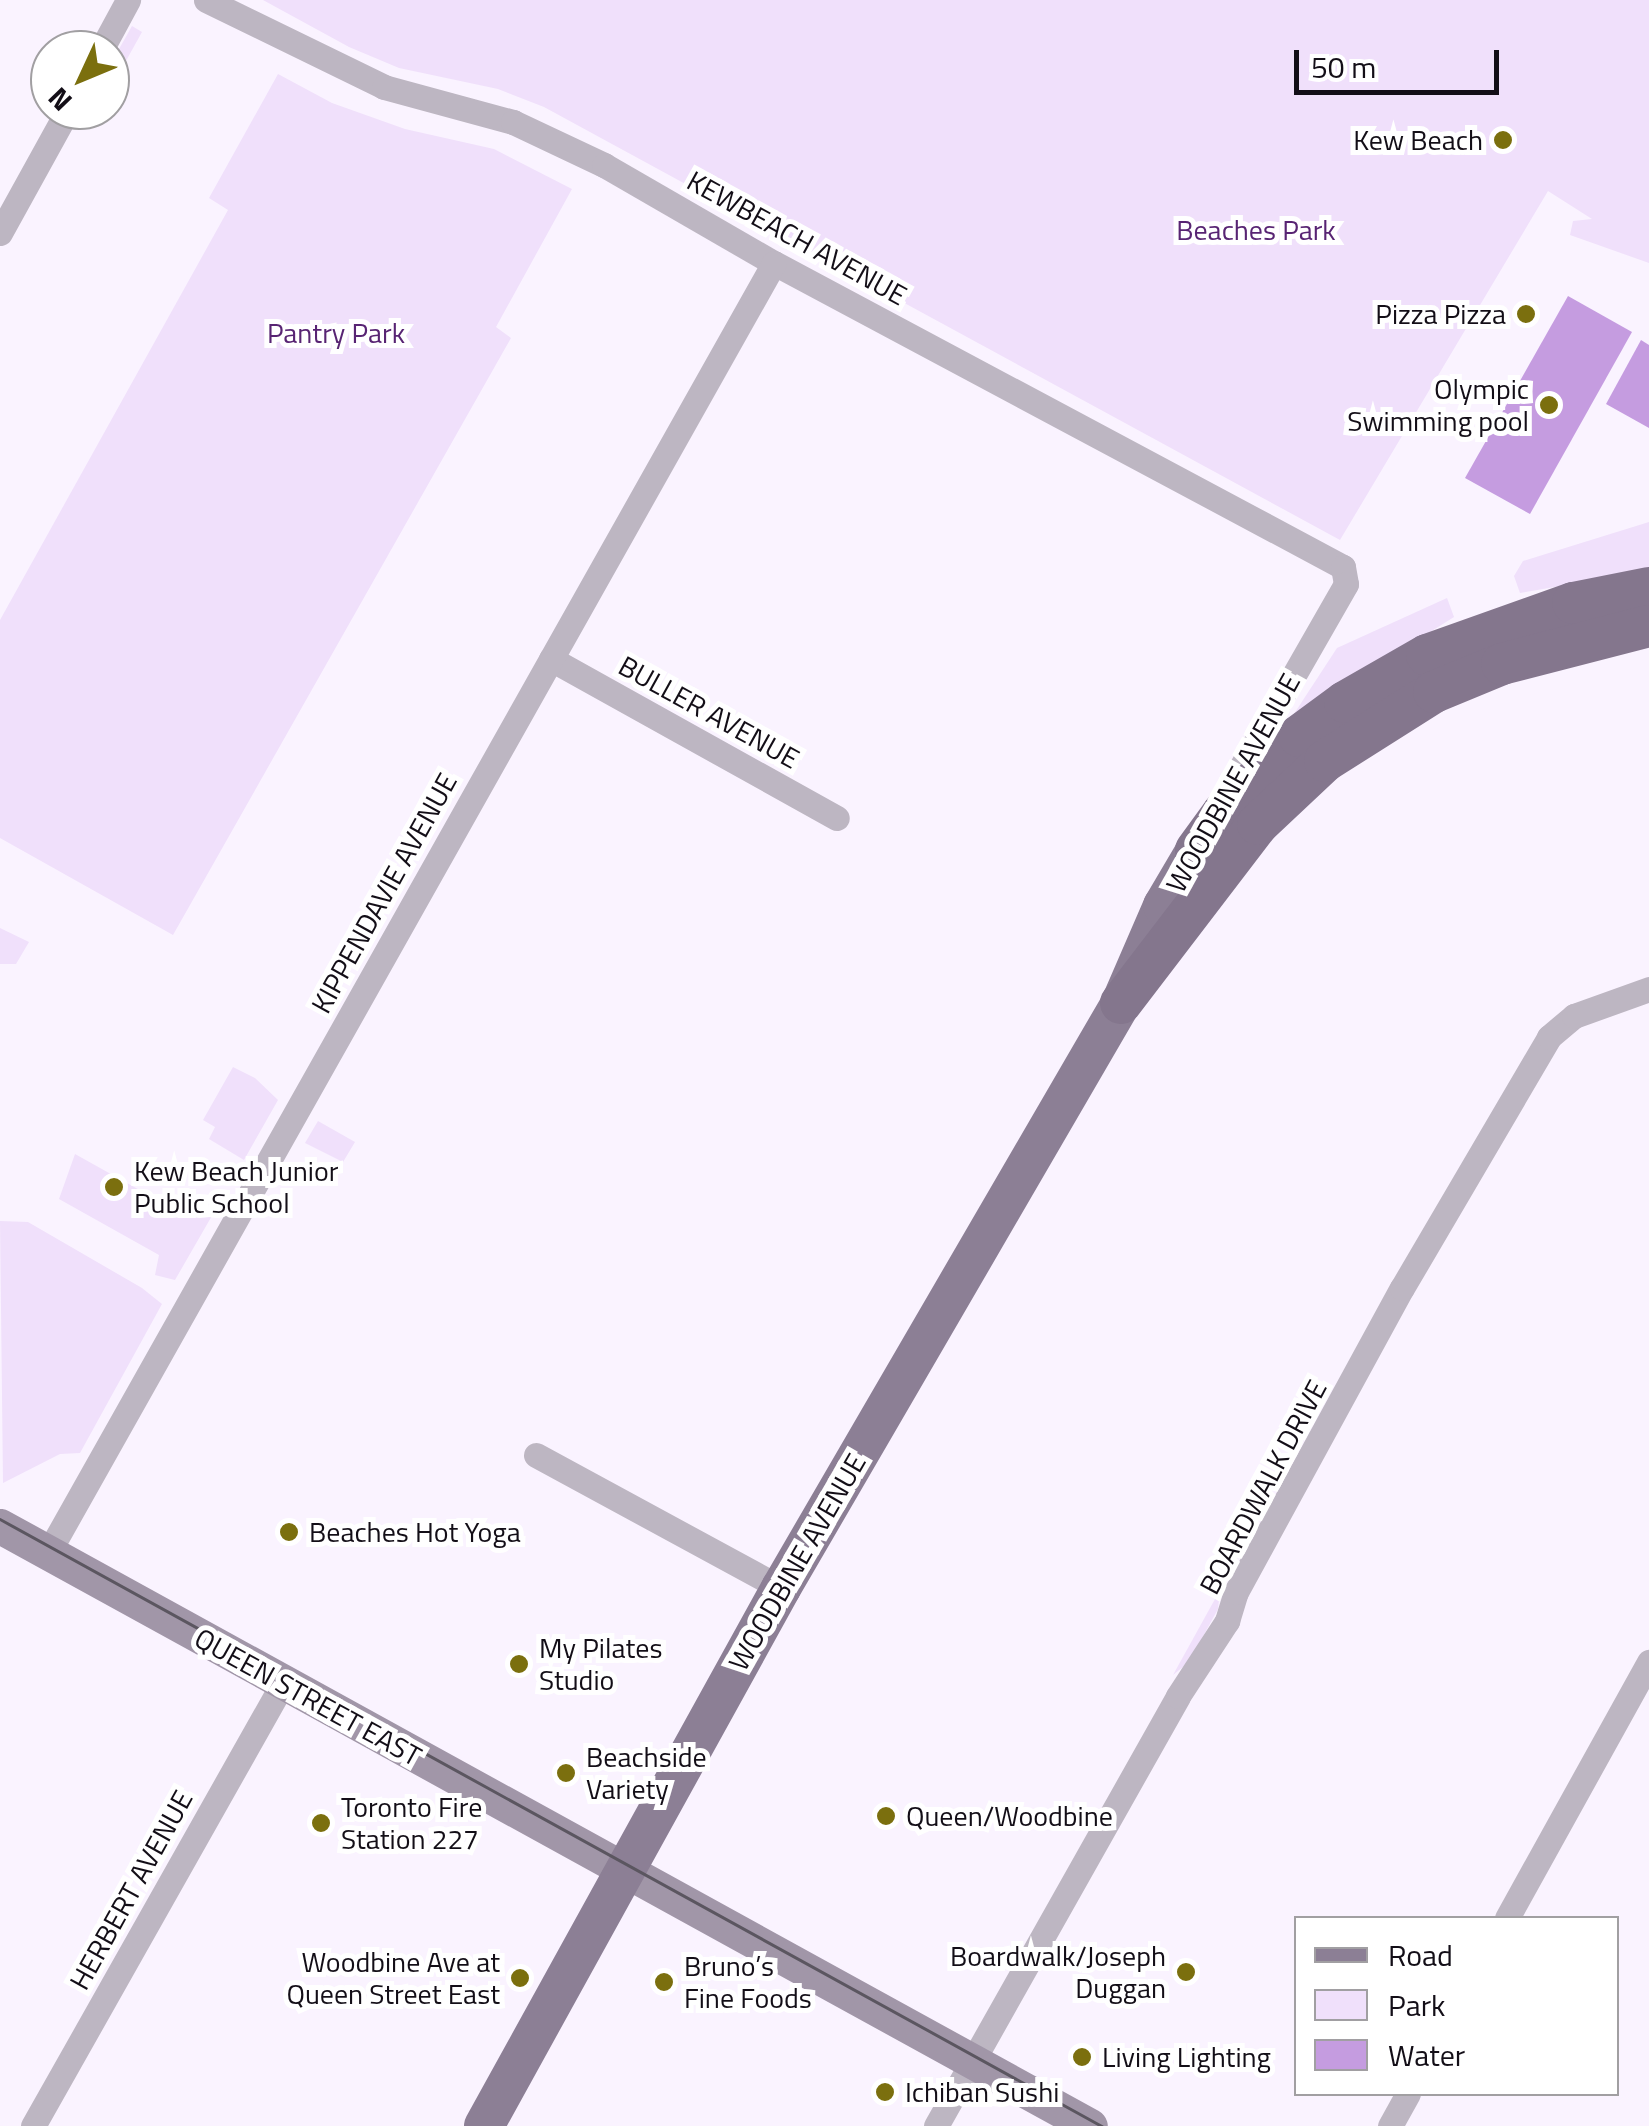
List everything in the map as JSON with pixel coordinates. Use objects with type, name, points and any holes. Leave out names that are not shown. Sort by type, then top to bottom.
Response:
[{"type":"highway","points":[[1196,850],[1224,812],[1299,736],[1378,683],[1427,655],[1494,628],[1573,603],[1649,588]]},
{"type":"highway","name":"WOODBINE AVENUE","points":[[1121,1003],[1258,824],[1324,761],[1434,692],[1519,659],[1649,626]]},
{"type":"main road","name":"WOODBINE AVENUE","points":[[484,2126],[781,1588],[1121,1003],[1163,906],[1196,850]]},
{"type":"main road","name":"QUEEN STREET EAST","points":[[0,1526],[1090,2126]]},
{"type":"street","points":[[111,30],[128,0]]},
{"type":"street","name":"KEWBEACH AVENUE","points":[[206,0],[384,87],[513,122],[604,165],[774,262],[1342,567]]},
{"type":"street","points":[[0,233],[57,130]]},
{"type":"street","name":"KIPPENDAVIE AVENUE","points":[[48,1553],[774,262]]},
{"type":"street","name":"WOODBINE AVENUE","points":[[1196,850],[1346,584],[1342,567]]},
{"type":"street","name":"BULLER AVENUE","points":[[551,659],[838,818]]},
{"type":"street","name":"BOARDWALK DRIVE","points":[[936,2126],[1178,1696],[1227,1621],[1236,1592],[1402,1288],[1549,1037],[1574,1016],[1649,989]]},
{"type":"street","points":[[536,1454],[781,1588]]},
{"type":"street","points":[[1508,1916],[1649,1662]]},
{"type":"street","name":"HERBERT AVENUE","points":[[33,2126],[283,1683]]},
{"type":"street","points":[[1390,2126],[1407,2096]]},
{"type":"green space","name":"Beaches Park","points":[[263,0],[1649,0],[1649,263],[1570,235],[1573,221],[1592,219],[1548,191],[1340,540],[544,107],[498,89],[399,68],[349,47]]},
{"type":"green space","points":[[132,26],[142,32],[130,54],[130,30]]},
{"type":"green space","name":"Pantry Park","points":[[278,74],[332,103],[405,129],[494,149],[572,189],[496,327],[511,338],[173,935],[0,838],[0,620],[228,210],[209,198]]},
{"type":"green space","points":[[1649,522],[1649,571],[1520,593],[1514,576],[1523,561]]},
{"type":"green space","points":[[1447,598],[1454,617],[1290,720],[1337,648]]},
{"type":"green space","points":[[0,928],[29,942],[16,964],[0,964]]},
{"type":"green space","points":[[233,1067],[255,1078],[278,1100],[244,1160],[209,1139],[215,1127],[203,1120]]},
{"type":"green space","points":[[318,1121],[355,1142],[343,1162],[305,1143]]},
{"type":"green space","points":[[75,1154],[170,1207],[178,1194],[213,1214],[175,1280],[155,1275],[159,1255],[59,1199]]},
{"type":"green space","points":[[0,1221],[28,1222],[142,1288],[162,1304],[80,1453],[60,1454],[3,1483]]},
{"type":"green space","points":[[1220,1590],[1218,1609],[1189,1662],[1173,1675]]},
{"type":"water","name":"Olympic Swimming pool","points":[[1568,296],[1632,332],[1530,514],[1465,478]]},
{"type":"water","points":[[1641,340],[1649,345],[1649,428],[1606,404]]},
{"type":"tram line","points":[[0,1519],[1102,2126]]},
{"type":"place","name":"Kew Beach","points":[[1503,140]]},
{"type":"place","name":"Pizza Pizza","points":[[1526,314]]},
{"type":"place","name":"Olympic Swimming pool","points":[[1549,405]]},
{"type":"place","name":"Kew Beach Junior Public School","points":[[114,1187]]},
{"type":"place","name":"Beaches Hot Yoga","points":[[289,1532]]},
{"type":"place","name":"My Pilates Studio","points":[[519,1664]]},
{"type":"place","name":"Beachside Variety","points":[[566,1773]]},
{"type":"place","name":"Queen/Woodbine","points":[[886,1816]]},
{"type":"place","name":"Toronto Fire Station 227","points":[[321,1823]]},
{"type":"place","name":"Boardwalk/Joseph Duggan","points":[[1186,1972]]},
{"type":"place","name":"Woodbine Ave at Queen Street East","points":[[520,1978]]},
{"type":"place","name":"Bruno’s Fine Foods","points":[[664,1982]]},
{"type":"place","name":"Living Lighting","points":[[1082,2057]]},
{"type":"place","name":"Ichiban Sushi","points":[[885,2092]]}]
